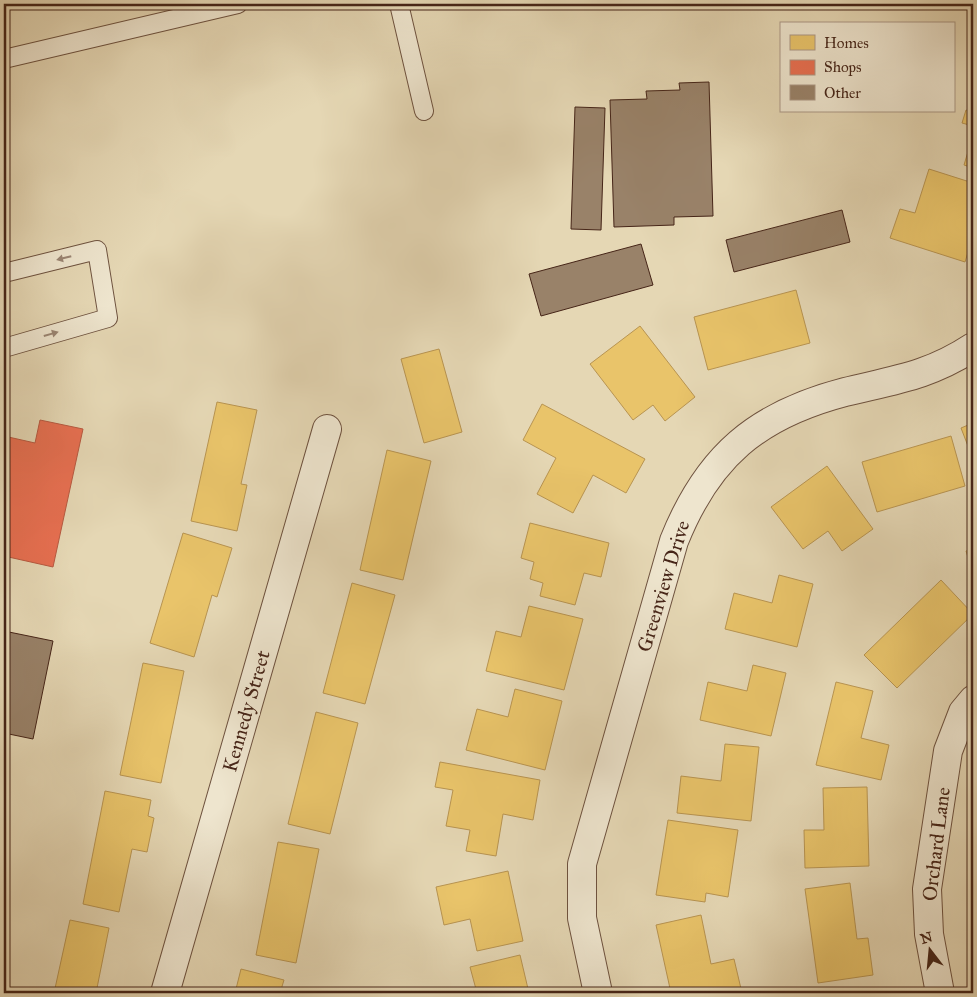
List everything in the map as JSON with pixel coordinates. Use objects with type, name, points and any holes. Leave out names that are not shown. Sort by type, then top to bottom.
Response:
[{"type":"street","name":"Greenview Drive","points":[[598,993],[582,918],[582,864],[674,541],[685,514],[697,493],[722,458],[777,415],[837,394],[908,378],[932,370],[973,347]]},
{"type":"street","name":"Kennedy Street","points":[[165,993],[327,429]]},
{"type":"street","name":"Orchard Lane","points":[[940,993],[929,934],[926,889],[948,751],[963,712],[973,700]]},
{"type":"lane","points":[[4,59],[238,4]]},
{"type":"lane","points":[[399,4],[424,111]]},
{"type":"lane","points":[[4,273],[97,250],[108,318],[4,348]]},
{"type":"building: Homes","points":[[972,102],[973,126],[962,123],[966,110],[970,111]]},
{"type":"building: Homes","points":[[973,135],[973,168],[964,165]]},
{"type":"building: Homes","points":[[929,169],[973,183],[973,236],[965,262],[890,238],[900,209],[915,213]]},
{"type":"building: Homes","points":[[796,290],[810,343],[708,370],[694,317]]},
{"type":"building: Homes","points":[[640,326],[695,397],[665,421],[653,405],[633,420],[590,364]]},
{"type":"building: Homes","points":[[439,349],[462,432],[424,443],[401,359]]},
{"type":"building: Homes","points":[[217,402],[257,410],[241,484],[247,485],[237,531],[191,521]]},
{"type":"building: Homes","points":[[542,404],[645,459],[626,493],[593,475],[573,513],[537,494],[556,458],[523,440]]},
{"type":"building: Homes","points":[[973,423],[973,459],[961,428]]},
{"type":"building: Homes","points":[[951,436],[965,486],[877,512],[862,462]]},
{"type":"building: Homes","points":[[387,450],[431,461],[403,580],[360,570]]},
{"type":"building: Homes","points":[[827,466],[873,529],[842,551],[828,531],[803,549],[771,507]]},
{"type":"building: Homes","points":[[530,523],[609,543],[601,577],[584,573],[575,605],[540,596],[543,583],[530,579],[534,562],[521,558]]},
{"type":"building: Homes","points":[[183,533],[232,548],[217,597],[212,595],[194,657],[150,643]]},
{"type":"building: Homes","points":[[973,549],[973,574],[966,551]]},
{"type":"building: Homes","points":[[779,575],[813,584],[797,647],[725,629],[734,593],[772,603]]},
{"type":"building: Homes","points":[[941,580],[973,614],[897,688],[864,655]]},
{"type":"building: Homes","points":[[352,583],[395,595],[365,704],[323,693]]},
{"type":"building: Homes","points":[[529,606],[583,619],[564,690],[486,671],[496,631],[521,637]]},
{"type":"building: Homes","points":[[143,663],[184,671],[161,783],[120,775]]},
{"type":"building: Homes","points":[[753,665],[786,673],[771,736],[700,720],[708,682],[747,691]]},
{"type":"building: Homes","points":[[836,682],[873,691],[861,738],[889,745],[881,780],[816,765]]},
{"type":"building: Homes","points":[[515,689],[562,701],[545,770],[466,750],[477,709],[508,717]]},
{"type":"building: Homes","points":[[316,712],[358,723],[330,834],[288,824]]},
{"type":"building: Homes","points":[[725,744],[759,747],[751,821],[677,813],[681,776],[721,781]]},
{"type":"building: Homes","points":[[440,762],[540,780],[533,820],[503,814],[496,856],[466,851],[470,830],[446,826],[453,790],[435,787]]},
{"type":"building: Homes","points":[[867,787],[869,866],[805,868],[804,830],[824,830],[823,788]]},
{"type":"building: Homes","points":[[105,791],[151,800],[148,816],[154,818],[147,852],[132,849],[119,912],[83,904]]},
{"type":"building: Homes","points":[[668,820],[738,830],[728,897],[706,893],[705,902],[656,895]]},
{"type":"building: Homes","points":[[278,842],[319,849],[296,963],[256,955]]},
{"type":"building: Homes","points":[[508,871],[523,941],[477,951],[470,919],[444,925],[436,887]]},
{"type":"building: Homes","points":[[850,883],[857,939],[868,938],[873,975],[818,983],[805,889]]},
{"type":"building: Homes","points":[[701,915],[711,964],[734,959],[742,993],[671,993],[656,925]]},
{"type":"building: Homes","points":[[70,920],[109,928],[96,993],[54,993]]},
{"type":"building: Homes","points":[[520,955],[529,993],[477,993],[470,967]]},
{"type":"building: Homes","points":[[241,969],[284,980],[280,993],[235,993]]},
{"type":"building: Shops","points":[[40,420],[83,429],[53,567],[4,556],[4,436],[35,443]]},
{"type":"building: Other","points":[[709,82],[713,216],[674,217],[674,225],[614,227],[610,100],[647,99],[646,91],[680,90],[679,83]]},
{"type":"building: Other","points":[[575,107],[605,108],[601,230],[571,229]]},
{"type":"building: Other","points":[[842,210],[850,242],[734,272],[726,240]]},
{"type":"building: Other","points":[[641,244],[653,285],[541,316],[529,274]]},
{"type":"building: Other","points":[[4,631],[53,641],[33,739],[4,733]]}]
